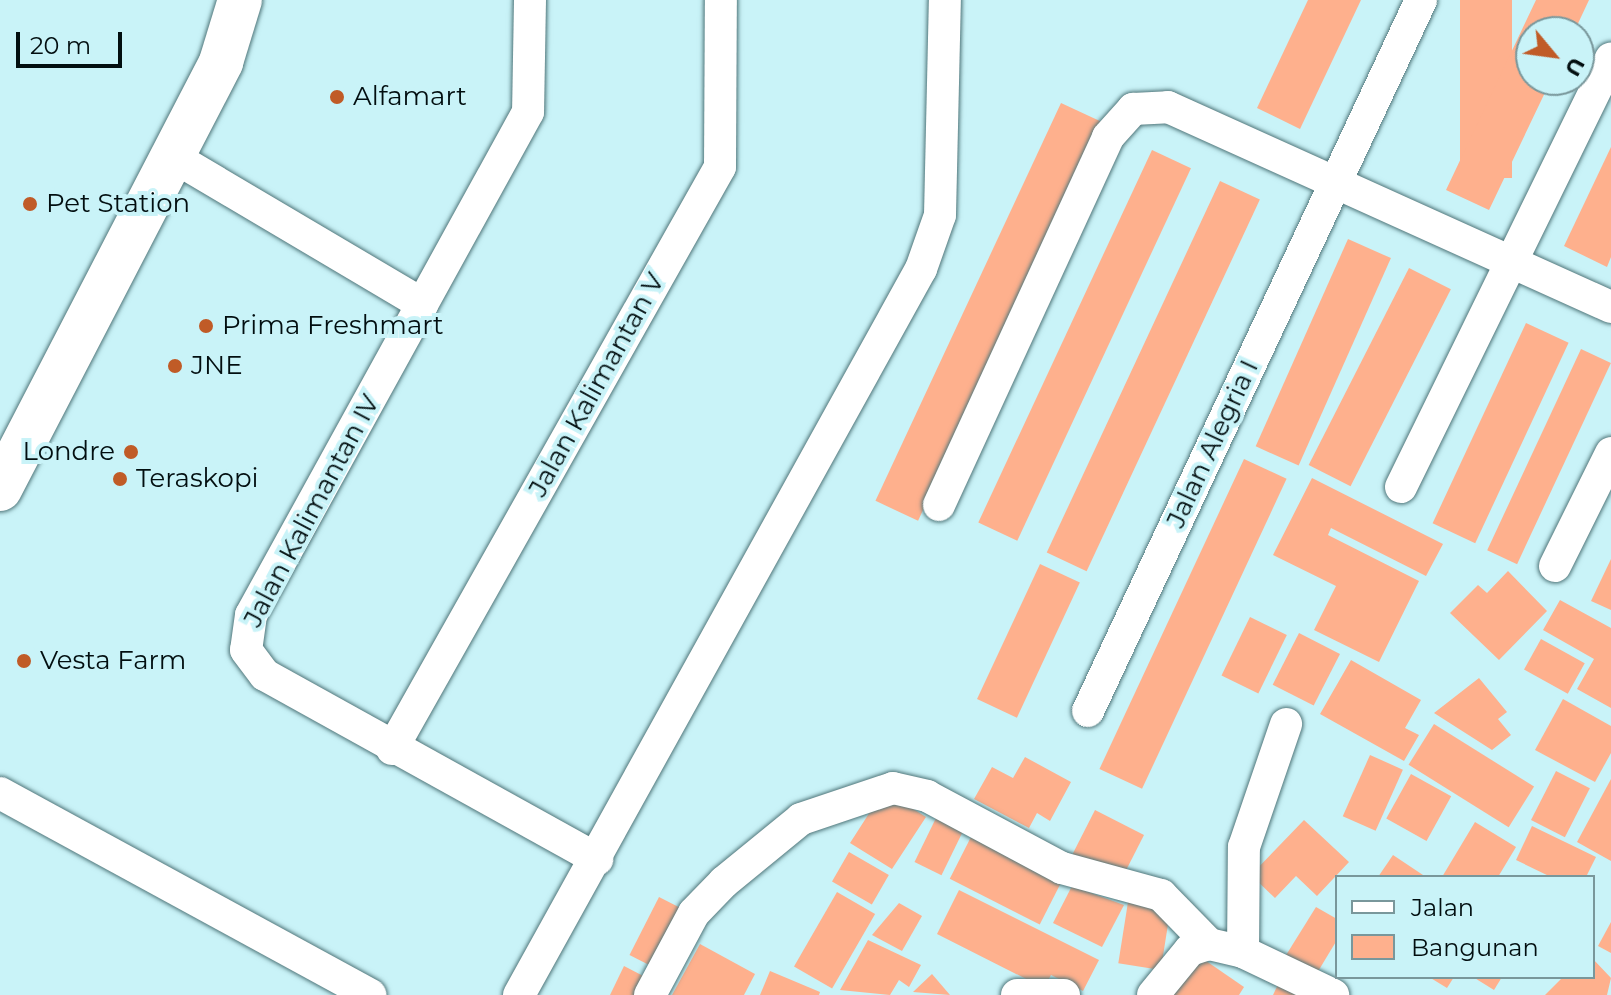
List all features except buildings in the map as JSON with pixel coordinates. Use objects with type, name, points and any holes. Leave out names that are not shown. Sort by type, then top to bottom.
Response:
[{"type":"street","points":[[0,489],[221,62],[240,0]]},
{"type":"street","name":"Jalan Kalimantan IV","points":[[530,0],[528,112],[246,634],[246,650],[265,675],[392,749],[597,859]]},
{"type":"street","name":"Jalan Kalimantan V","points":[[392,749],[720,167],[721,0]]},
{"type":"street","points":[[519,995],[921,269],[940,215],[945,0]]},
{"type":"street","name":"Jalan Alegria I","points":[[1088,711],[1421,0]]},
{"type":"street","points":[[1401,487],[1611,59]]},
{"type":"street","points":[[939,505],[1108,137],[1133,109],[1168,107],[1338,178],[1611,307]]},
{"type":"street","points":[[172,156],[422,304]]},
{"type":"street","points":[[1555,566],[1611,453]]},
{"type":"street","points":[[1243,952],[1244,847],[1286,724]]},
{"type":"street","points":[[650,995],[694,913],[724,882],[801,819],[893,788],[927,796],[1062,868],[1161,895],[1209,944]]},
{"type":"street","points":[[0,793],[371,995]]},
{"type":"street","points":[[1153,995],[1190,950],[1209,944],[1243,952],[1333,995]]},
{"type":"street","points":[[1017,995],[1064,995]]},
{"type":"place","name":"Alfamart","points":[[337,97]]},
{"type":"place","name":"Pet Station","points":[[30,204]]},
{"type":"place","name":"Prima Freshmart","points":[[206,326]]},
{"type":"place","name":"JNE","points":[[175,366]]},
{"type":"place","name":"Londre","points":[[131,452]]},
{"type":"place","name":"Teraskopi","points":[[120,479]]},
{"type":"place","name":"Vesta Farm","points":[[24,661]]}]
